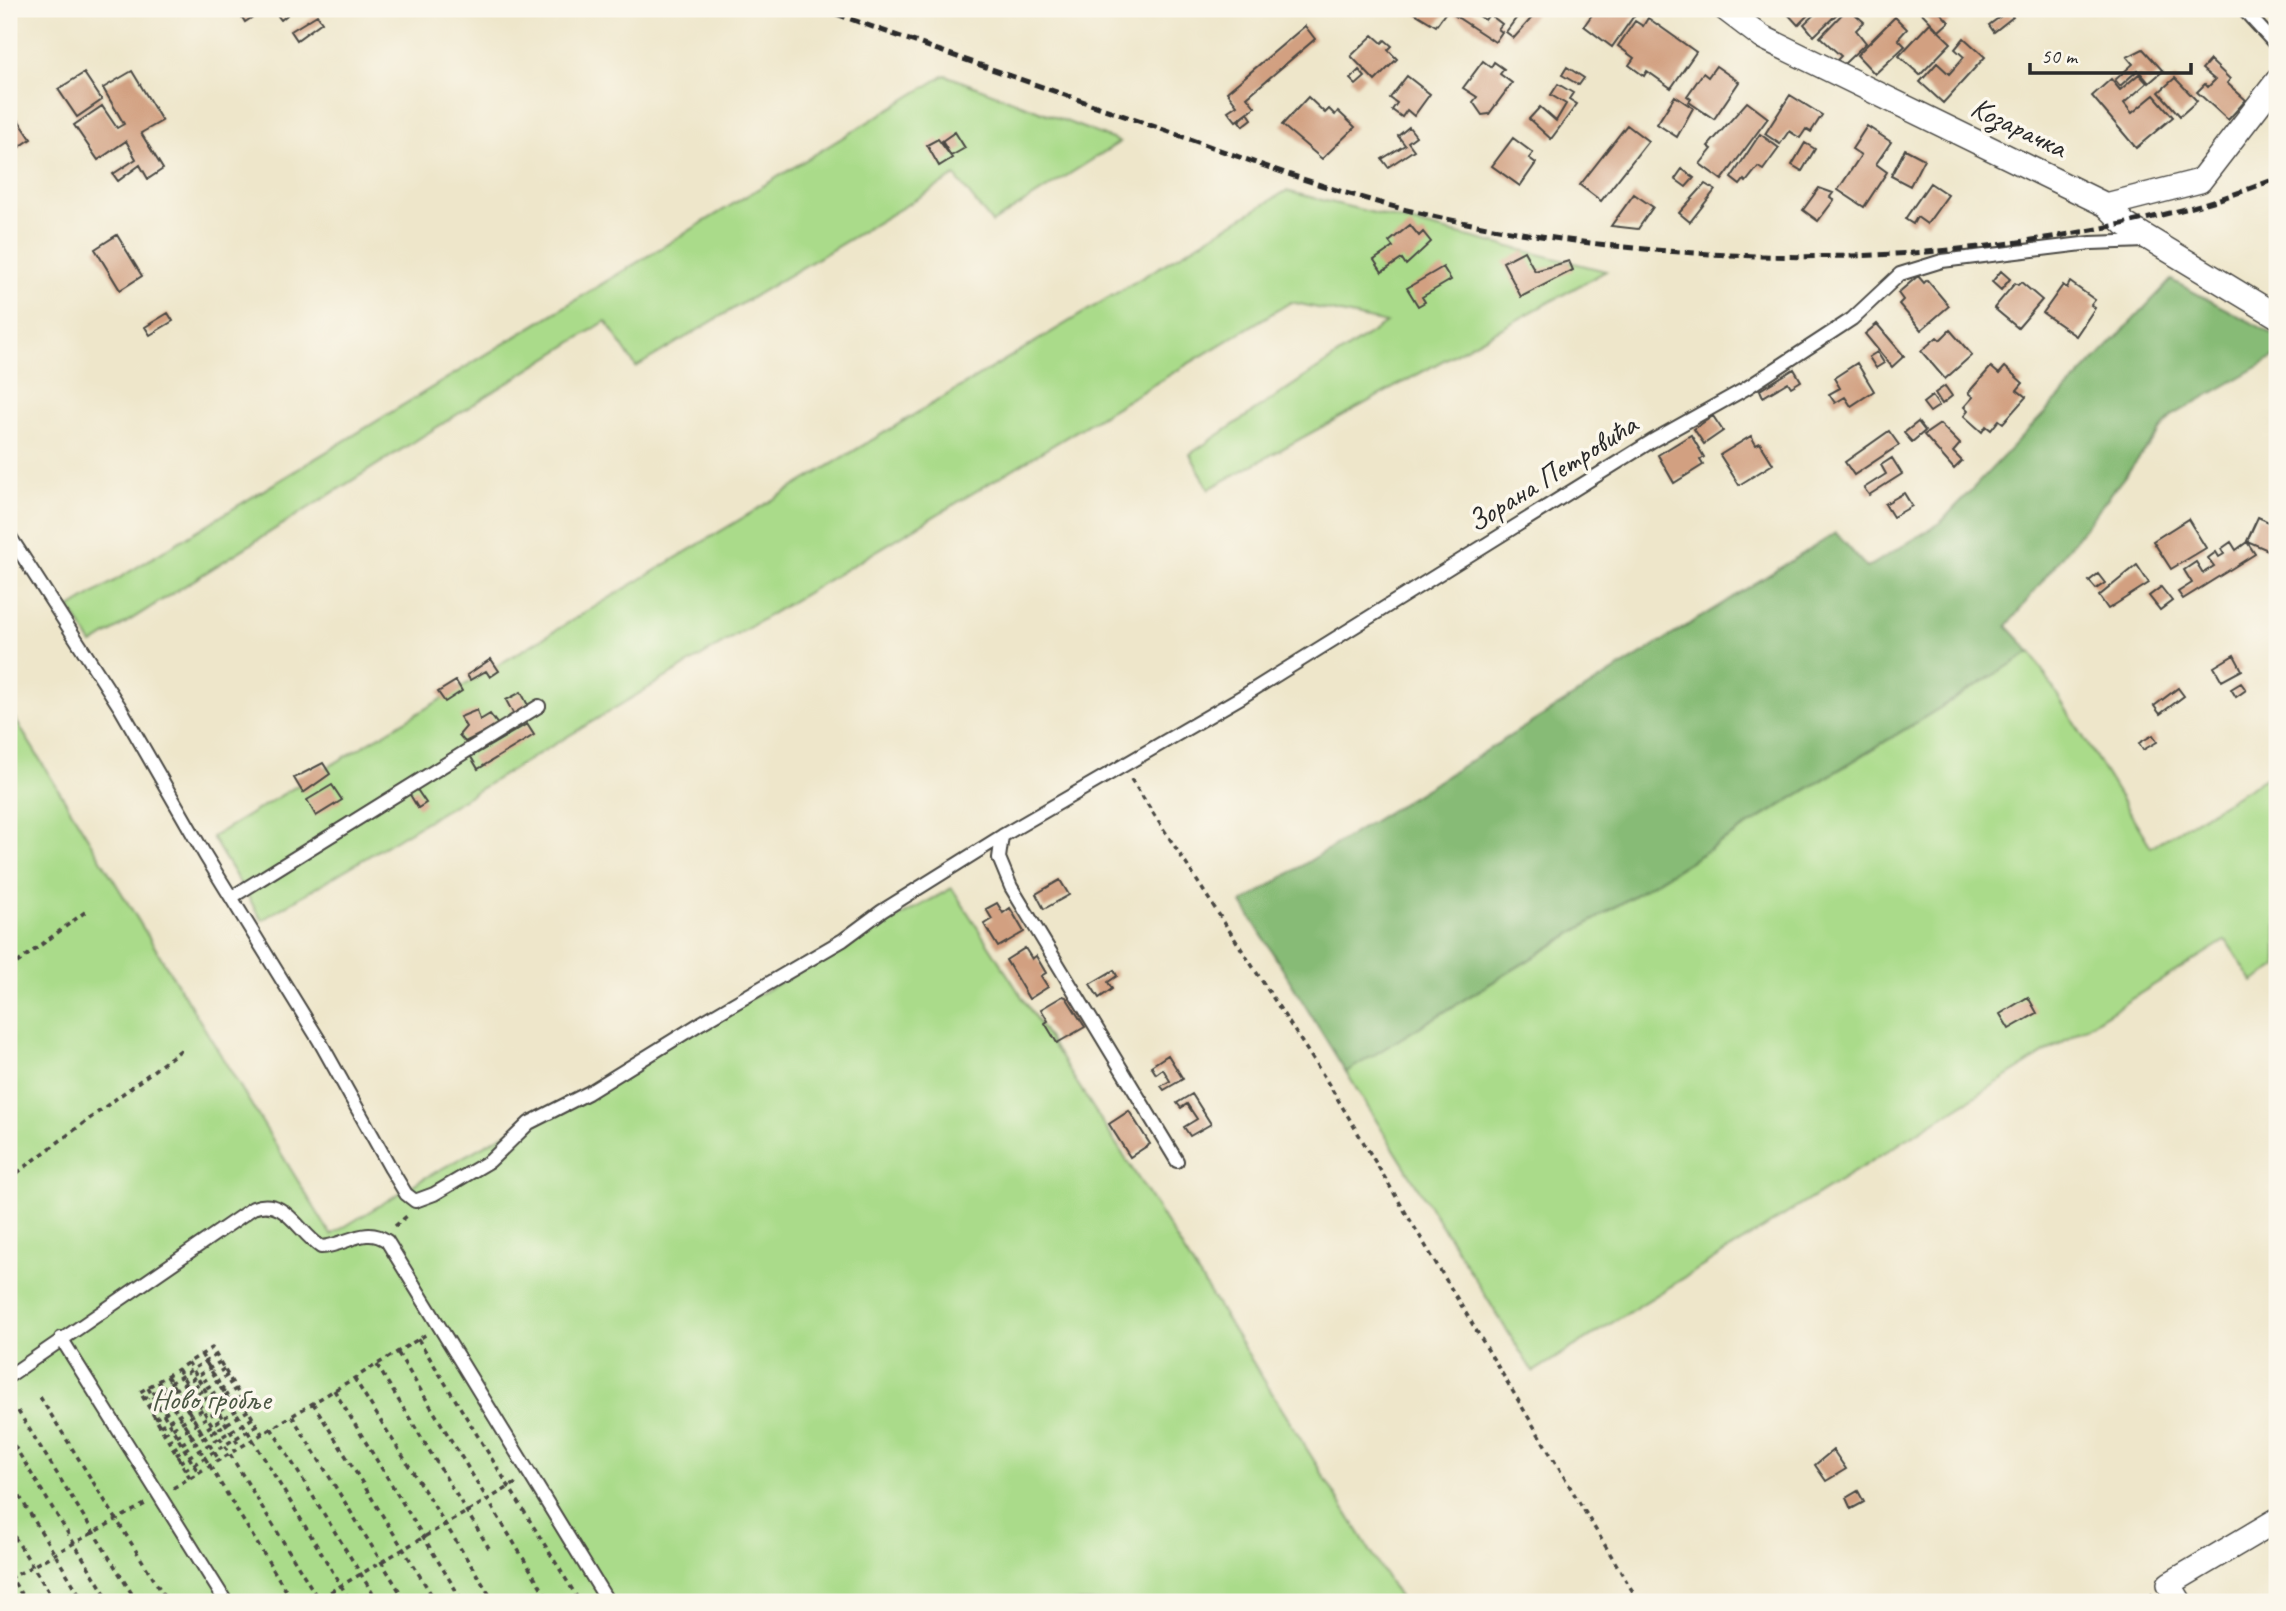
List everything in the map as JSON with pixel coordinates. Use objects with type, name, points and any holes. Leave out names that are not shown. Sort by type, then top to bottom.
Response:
[{"type":"street","name":"Козарачка","points":[[1725,9],[1762,37],[2106,205],[2125,224],[2277,316]]},
{"type":"street","points":[[2106,205],[2200,181],[2277,82]]},
{"type":"street","points":[[2175,1593],[2277,1520]]},
{"type":"lane","points":[[2243,9],[2277,46]]},
{"type":"lane","name":"Зорана Петровића","points":[[232,897],[320,1040],[406,1194],[415,1201],[435,1194],[490,1161],[529,1123],[588,1093],[843,940],[882,911],[1002,836],[1327,646],[1652,441],[1745,389],[1852,318],[1899,274],[1942,261],[2091,243],[2153,240]]},
{"type":"lane","points":[[9,535],[121,709],[232,897],[539,706]]},
{"type":"lane","points":[[1002,836],[999,858],[1011,887],[1177,1161]]},
{"type":"lane","points":[[9,1376],[61,1338],[264,1203],[285,1211],[321,1247],[368,1233],[378,1234],[387,1241],[440,1326],[607,1602]]},
{"type":"lane","points":[[61,1338],[226,1602]]},
{"type":"path","points":[[1123,767],[1325,1078],[1639,1602]]},
{"type":"path","points":[[9,969],[89,909]]},
{"type":"path","points":[[9,1179],[184,1047]]},
{"type":"path","points":[[26,1602],[10,1577],[190,1478],[440,1326]]},
{"type":"path","points":[[418,1339],[580,1602]]},
{"type":"path","points":[[190,1478],[140,1392],[201,1354],[212,1348],[262,1434]]},
{"type":"path","points":[[398,1352],[550,1602]]},
{"type":"path","points":[[201,1354],[351,1602]]},
{"type":"path","points":[[144,1399],[216,1355]]},
{"type":"path","points":[[188,1362],[240,1447]]},
{"type":"path","points":[[148,1406],[220,1362]]},
{"type":"path","points":[[377,1364],[489,1548]]},
{"type":"path","points":[[178,1369],[319,1601]]},
{"type":"path","points":[[151,1412],[224,1369]]},
{"type":"path","points":[[155,1419],[228,1375]]},
{"type":"path","points":[[167,1376],[219,1460]]},
{"type":"path","points":[[354,1378],[494,1602]]},
{"type":"path","points":[[158,1381],[293,1602]]},
{"type":"path","points":[[160,1426],[232,1382]]},
{"type":"path","points":[[148,1388],[198,1472]]},
{"type":"path","points":[[164,1433],[236,1389]]},
{"type":"path","points":[[334,1390],[463,1602]]},
{"type":"path","points":[[40,1397],[168,1602]]},
{"type":"path","points":[[168,1441],[241,1397]]},
{"type":"path","points":[[313,1403],[436,1602]]},
{"type":"path","points":[[173,1449],[245,1405]]},
{"type":"path","points":[[18,1410],[137,1602]]},
{"type":"path","points":[[176,1455],[248,1410]]},
{"type":"path","points":[[292,1415],[406,1602]]},
{"type":"path","points":[[180,1462],[253,1418]]},
{"type":"path","points":[[185,1469],[257,1425]]},
{"type":"path","points":[[271,1428],[378,1602]]},
{"type":"path","points":[[9,1437],[110,1602]]},
{"type":"path","points":[[313,1602],[319,1601],[531,1474]]},
{"type":"path","points":[[9,1479],[84,1602]]},
{"type":"path","points":[[9,1528],[55,1602]]},
{"type":"green space","points":[[945,75],[1120,142],[992,223],[955,176],[636,367],[606,321],[92,644],[70,608]]},
{"type":"green space","points":[[1286,191],[1606,271],[1209,489],[1190,454],[1386,323],[1291,302],[262,920],[212,837]]},
{"type":"green space","points":[[2171,280],[2277,336],[2277,356],[2172,416],[2007,626],[2031,652],[1346,1072],[1242,903],[1836,533],[1867,568],[1940,523]]},
{"type":"green space","points":[[2031,652],[2151,847],[2277,771],[2277,967],[2253,982],[2226,940],[1533,1372],[1346,1072]]},
{"type":"green space","name":"Ново гробље","points":[[9,709],[331,1235],[421,1180],[952,888],[1147,1192],[1402,1602],[9,1602]]},
{"type":"building","points":[[237,9],[265,9],[245,22]]},
{"type":"building","points":[[273,9],[283,9],[287,15],[281,20]]},
{"type":"building","points":[[1408,9],[1448,9],[1436,26]]},
{"type":"building","points":[[1459,9],[1470,9],[1485,20],[1493,9],[1497,12],[1493,17],[1502,24],[1498,29],[1502,32],[1495,42],[1454,15]]},
{"type":"building","points":[[1523,9],[1536,13],[1514,38],[1506,32]]},
{"type":"building","points":[[1596,9],[1638,10],[1612,47],[1584,26]]},
{"type":"building","points":[[1791,9],[1814,9],[1798,25],[1787,13]]},
{"type":"building","points":[[1820,9],[1842,9],[1814,36],[1804,24]]},
{"type":"building","points":[[1847,9],[1862,9],[1856,15],[1864,22],[1856,30],[1866,43],[1844,64],[1837,60],[1841,56],[1820,37]]},
{"type":"building","points":[[1918,9],[1937,9],[1949,22],[1939,31]]},
{"type":"building","points":[[2008,11],[2013,17],[1994,32],[1989,25]]},
{"type":"building","points":[[317,15],[322,22],[297,40],[291,31]]},
{"type":"building","points":[[1895,17],[1907,29],[1898,39],[1905,46],[1875,74],[1857,55]]},
{"type":"building","points":[[1648,18],[1696,52],[1671,88],[1647,71],[1644,76],[1629,65],[1634,58],[1618,46],[1635,21],[1643,26]]},
{"type":"building","points":[[1930,23],[1951,43],[1920,75],[1899,56]]},
{"type":"building","points":[[1305,26],[1315,39],[1247,97],[1255,107],[1236,121],[1228,111],[1237,105],[1227,92]]},
{"type":"building","points":[[1373,35],[1382,43],[1385,40],[1392,46],[1388,50],[1397,59],[1375,81],[1351,56]]},
{"type":"building","points":[[1964,38],[1985,57],[1943,103],[1920,82],[1937,63],[1949,74],[1964,57],[1955,49]]},
{"type":"building","points":[[2143,49],[2163,71],[2149,83],[2138,70],[2120,86],[2115,80],[2133,64],[2127,57]]},
{"type":"building","points":[[2210,60],[2230,79],[2227,83],[2246,100],[2228,120],[2197,92],[2205,84],[2208,87],[2215,80],[2202,69]]},
{"type":"building","points":[[1483,61],[1491,67],[1494,62],[1504,69],[1500,74],[1512,83],[1489,114],[1482,115],[1473,102],[1477,97],[1463,88]]},
{"type":"building","points":[[1716,66],[1739,82],[1714,119],[1689,102],[1691,99],[1687,96],[1703,73],[1708,77]]},
{"type":"building","points":[[1567,67],[1584,78],[1579,85],[1562,75]]},
{"type":"building","points":[[1359,70],[1365,77],[1356,85],[1350,79]]},
{"type":"building","points":[[132,71],[162,121],[141,133],[163,169],[148,179],[140,165],[118,181],[113,174],[136,159],[126,141],[98,160],[74,125],[102,106],[117,128],[124,124],[103,88]]},
{"type":"building","points":[[84,73],[102,100],[77,117],[58,89]]},
{"type":"building","points":[[2139,74],[2147,83],[2124,103],[2132,113],[2154,95],[2173,117],[2136,148],[2092,96],[2111,79],[2120,90]]},
{"type":"building","points":[[1407,76],[1430,94],[1414,116],[1407,110],[1402,117],[1392,110],[1397,103],[1390,98]]},
{"type":"building","points":[[2175,78],[2197,101],[2180,116],[2159,92]]},
{"type":"building","points":[[1558,84],[1573,93],[1569,99],[1577,104],[1551,139],[1529,119],[1540,107],[1556,121],[1566,104],[1551,95]]},
{"type":"building","points":[[1790,95],[1822,115],[1811,132],[1806,129],[1800,138],[1789,131],[1780,144],[1765,134]]},
{"type":"building","points":[[1675,96],[1693,108],[1677,137],[1657,124]]},
{"type":"building","points":[[1308,97],[1325,113],[1329,109],[1335,115],[1338,111],[1355,127],[1322,159],[1282,125]]},
{"type":"building","points":[[1747,102],[1768,118],[1722,180],[1700,164],[1712,149],[1708,146]]},
{"type":"building","points":[[9,106],[31,139],[9,154]]},
{"type":"building","points":[[1248,113],[1252,119],[1243,126],[1239,121]]},
{"type":"building","points":[[1627,125],[1648,141],[1601,201],[1580,185]]},
{"type":"building","points":[[1867,126],[1891,142],[1876,164],[1887,172],[1864,207],[1838,190],[1861,155],[1852,149]]},
{"type":"building","points":[[1409,127],[1416,136],[1408,142],[1414,150],[1388,167],[1382,159],[1405,145],[1398,136]]},
{"type":"building","points":[[955,132],[965,148],[951,156],[942,141]]},
{"type":"building","points":[[1760,134],[1779,148],[1763,170],[1758,167],[1746,182],[1744,180],[1740,185],[1731,178]]},
{"type":"building","points":[[1513,138],[1533,153],[1529,158],[1536,163],[1520,186],[1492,166]]},
{"type":"building","points":[[938,139],[952,158],[939,166],[927,145]]},
{"type":"building","points":[[1805,143],[1815,149],[1802,171],[1792,165]]},
{"type":"building","points":[[1905,149],[1924,159],[1910,186],[1891,176]]},
{"type":"building","points":[[1682,169],[1694,178],[1686,187],[1675,179]]},
{"type":"building","points":[[1930,183],[1948,195],[1927,224],[1917,217],[1913,224],[1905,219]]},
{"type":"building","points":[[1705,184],[1715,190],[1690,222],[1679,213]]},
{"type":"building","points":[[1819,188],[1833,193],[1830,197],[1834,200],[1818,221],[1803,210]]},
{"type":"building","points":[[1634,194],[1653,207],[1638,229],[1611,226]]},
{"type":"building","points":[[1410,225],[1419,236],[1423,232],[1431,242],[1406,265],[1402,259],[1382,272],[1374,260],[1393,247],[1389,242]]},
{"type":"building","points":[[117,235],[142,276],[120,290],[95,249]]},
{"type":"building","points":[[1524,251],[1535,271],[1569,261],[1573,270],[1521,297],[1503,262]]},
{"type":"building","points":[[1443,267],[1451,280],[1422,297],[1425,302],[1418,306],[1407,288]]},
{"type":"building","points":[[2001,271],[2010,279],[2001,290],[1992,282]]},
{"type":"building","points":[[1918,276],[1924,283],[1927,280],[1949,306],[1921,330],[1899,304],[1903,300],[1898,293]]},
{"type":"building","points":[[2021,282],[2042,300],[2018,328],[1994,308],[2015,283],[2018,285]]},
{"type":"building","points":[[2070,282],[2095,300],[2091,305],[2095,308],[2076,336],[2043,313],[2063,285],[2067,288]]},
{"type":"building","points":[[168,313],[173,321],[150,335],[145,327]]},
{"type":"building","points":[[1877,324],[1904,356],[1892,367],[1865,334]]},
{"type":"building","points":[[1950,330],[1972,355],[1945,379],[1921,351],[1937,337],[1940,340]]},
{"type":"building","points":[[1877,352],[1884,363],[1876,368],[1869,357]]},
{"type":"building","points":[[1857,363],[1874,391],[1851,406],[1845,397],[1835,403],[1829,394],[1840,388],[1834,378]]},
{"type":"building","points":[[1991,367],[1999,374],[2005,367],[2023,383],[2017,390],[2026,397],[2003,423],[1999,420],[1991,430],[1986,426],[1982,432],[1964,416],[1968,411],[1964,407],[1973,397],[1968,393]]},
{"type":"building","points":[[1794,369],[1801,381],[1791,387],[1788,382],[1763,397],[1760,390]]},
{"type":"building","points":[[1945,386],[1952,396],[1942,404],[1935,393]]},
{"type":"building","points":[[1932,396],[1939,406],[1930,412],[1923,403]]},
{"type":"building","points":[[1713,416],[1723,431],[1704,444],[1694,429]]},
{"type":"building","points":[[1918,422],[1925,431],[1912,442],[1904,433]]},
{"type":"building","points":[[1940,424],[1960,444],[1953,452],[1962,461],[1954,469],[1924,435]]},
{"type":"building","points":[[1889,431],[1899,445],[1854,475],[1845,462]]},
{"type":"building","points":[[1691,435],[1704,457],[1700,460],[1703,465],[1674,483],[1658,455]]},
{"type":"building","points":[[1751,436],[1756,445],[1760,443],[1773,464],[1739,485],[1720,455]]},
{"type":"building","points":[[1892,458],[1902,474],[1869,495],[1864,488],[1886,474],[1881,465]]},
{"type":"building","points":[[1904,493],[1912,506],[1893,517],[1885,504]]},
{"type":"building","points":[[2258,517],[2275,525],[2277,520],[2277,554],[2247,541]]},
{"type":"building","points":[[2188,519],[2206,548],[2171,569],[2153,541]]},
{"type":"building","points":[[2231,542],[2236,550],[2247,542],[2255,554],[2183,599],[2178,592],[2192,583],[2184,570],[2196,562],[2203,573],[2214,566],[2208,558],[2216,552],[2219,557],[2224,554],[2221,549]]},
{"type":"building","points":[[2137,565],[2149,583],[2108,609],[2099,596]]},
{"type":"building","points":[[2098,574],[2105,583],[2096,589],[2089,581]]},
{"type":"building","points":[[2161,587],[2172,601],[2160,610],[2149,596]]},
{"type":"building","points":[[2234,655],[2242,670],[2222,681],[2214,667]]},
{"type":"building","points":[[491,659],[499,671],[490,677],[486,671],[470,680],[467,675]]},
{"type":"building","points":[[456,681],[462,691],[445,702],[438,692]]},
{"type":"building","points":[[2241,683],[2246,690],[2236,697],[2231,689]]},
{"type":"building","points":[[2178,688],[2184,696],[2160,714],[2154,706]]},
{"type":"building","points":[[521,692],[530,709],[515,717],[506,700]]},
{"type":"building","points":[[477,710],[480,720],[490,714],[498,725],[465,742],[459,735],[466,727],[460,717]]},
{"type":"building","points":[[527,724],[534,735],[478,769],[471,757]]},
{"type":"building","points":[[2153,735],[2157,742],[2143,750],[2139,743]]},
{"type":"building","points":[[323,763],[330,774],[303,793],[294,778]]},
{"type":"building","points":[[332,785],[342,800],[316,816],[307,800]]},
{"type":"building","points":[[416,788],[426,803],[418,808],[409,793]]},
{"type":"building","points":[[1060,880],[1069,895],[1044,909],[1036,894]]},
{"type":"building","points":[[997,903],[1003,913],[1010,908],[1024,932],[998,947],[984,924],[992,919],[986,909]]},
{"type":"building","points":[[1025,948],[1032,959],[1036,956],[1046,973],[1041,976],[1048,987],[1029,999],[1006,960]]},
{"type":"building","points":[[1114,970],[1117,976],[1108,982],[1112,989],[1099,998],[1090,984]]},
{"type":"building","points":[[1063,996],[1085,1027],[1057,1043],[1045,1023],[1048,1021],[1041,1009]]},
{"type":"building","points":[[2028,997],[2037,1013],[2009,1029],[2000,1014]]},
{"type":"building","points":[[1168,1055],[1183,1079],[1164,1090],[1161,1086],[1170,1081],[1163,1069],[1156,1074],[1151,1066]]},
{"type":"building","points":[[1192,1094],[1211,1124],[1190,1136],[1184,1127],[1197,1119],[1187,1104],[1181,1108],[1177,1103]]},
{"type":"building","points":[[1129,1111],[1150,1144],[1130,1157],[1109,1124]]},
{"type":"building","points":[[1833,1450],[1846,1469],[1826,1481],[1815,1465]]},
{"type":"building","points":[[1858,1491],[1864,1502],[1851,1509],[1846,1498]]},
{"type":"railway","points":[[822,9],[1339,191],[1437,217],[1597,244],[1758,256],[1920,252],[2001,244],[2131,222],[2205,203],[2277,178]]}]
